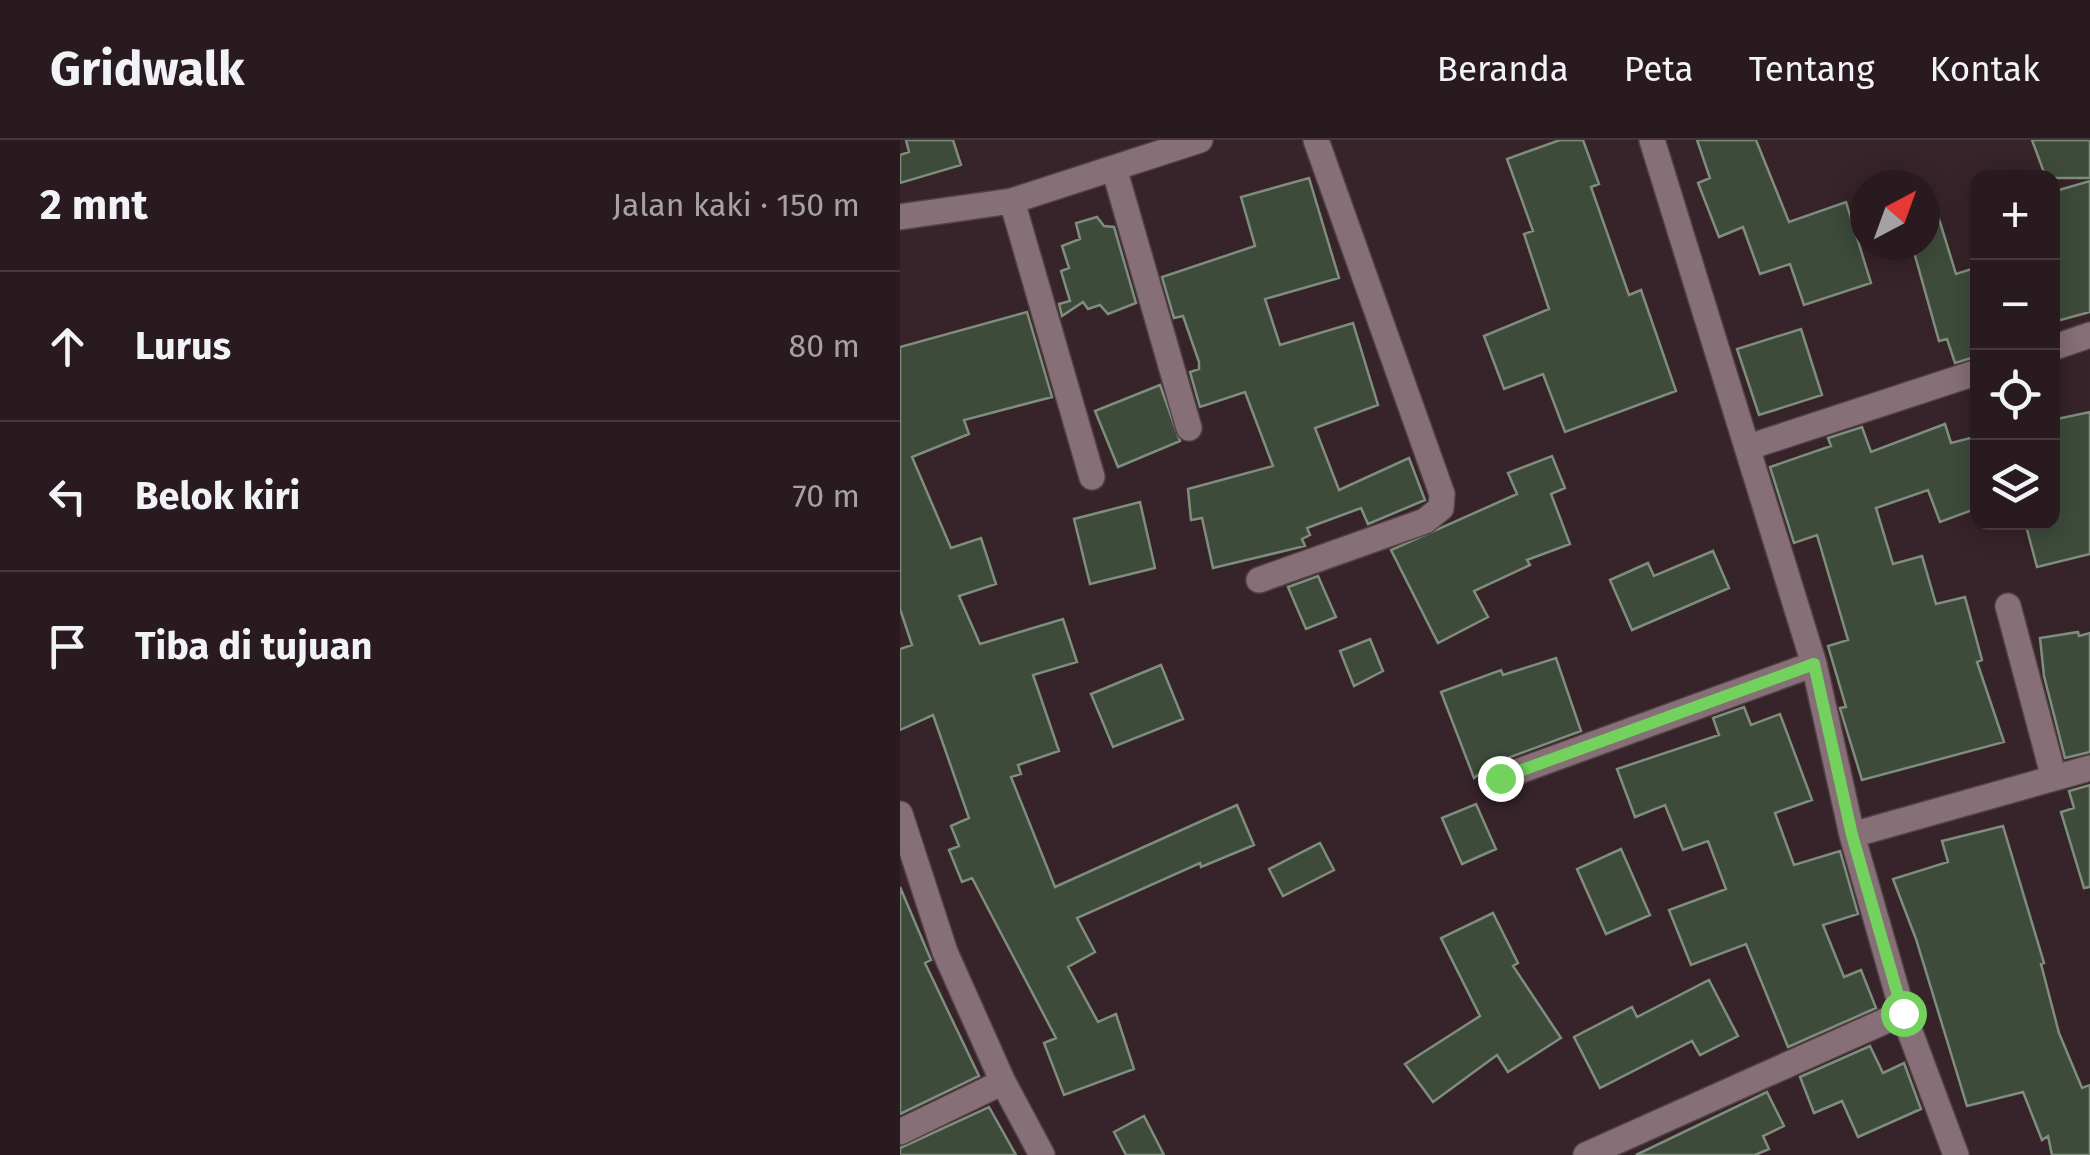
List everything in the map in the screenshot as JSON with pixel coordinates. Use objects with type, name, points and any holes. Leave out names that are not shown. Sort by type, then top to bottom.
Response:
[{"type":"street","points":[[900,217],[1012,201],[1200,140]]},
{"type":"street","points":[[1258,580],[1425,521],[1441,508],[1442,494],[1316,140]]},
{"type":"street","points":[[1652,140],[1814,664],[1852,835],[1903,1013],[1956,1155]]},
{"type":"street","points":[[1114,168],[1189,428]]},
{"type":"street","points":[[1012,201],[1092,477]]},
{"type":"street","points":[[2060,345],[2090,335]]},
{"type":"street","points":[[1749,447],[1970,375]]},
{"type":"street","points":[[2008,606],[2054,778]]},
{"type":"street","points":[[1500,778],[1814,664]]},
{"type":"street","points":[[1852,835],[2090,768]]},
{"type":"street","points":[[900,814],[946,952],[1003,1082],[1042,1155]]},
{"type":"street","points":[[1586,1155],[1903,1013]]},
{"type":"street","points":[[900,1132],[1003,1082]]},
{"type":"building","points":[[906,140],[953,140],[961,165],[900,183],[900,155],[909,152]]},
{"type":"building","points":[[1560,140],[1583,140],[1599,184],[1591,187],[1629,295],[1641,290],[1676,391],[1565,432],[1543,374],[1504,389],[1484,336],[1549,309],[1524,234],[1533,231],[1507,159]]},
{"type":"building","points":[[1697,140],[1756,140],[1789,222],[1846,202],[1850,215],[1850,260],[1864,260],[1871,283],[1804,305],[1790,264],[1760,274],[1743,227],[1719,237],[1698,183],[1710,178]]},
{"type":"building","points":[[2032,140],[2090,140],[2090,178],[2060,178],[2060,170],[2043,170]]},
{"type":"building","points":[[1309,178],[1339,278],[1265,299],[1280,345],[1353,323],[1378,405],[1315,428],[1339,490],[1409,458],[1425,500],[1368,524],[1361,508],[1307,528],[1310,535],[1302,539],[1305,546],[1213,568],[1202,518],[1191,520],[1188,489],[1273,466],[1245,392],[1200,407],[1190,372],[1199,369],[1199,362],[1183,316],[1174,318],[1162,277],[1255,246],[1241,197]]},
{"type":"building","points":[[2090,181],[2090,312],[2060,320],[2060,260],[2060,190]]},
{"type":"building","points":[[1097,217],[1104,226],[1114,227],[1136,303],[1108,314],[1100,305],[1088,309],[1083,302],[1062,316],[1059,304],[1070,301],[1061,271],[1069,268],[1062,246],[1080,239],[1076,223]]},
{"type":"building","points":[[1940,222],[1956,274],[1970,270],[1970,358],[1955,363],[1947,339],[1939,341],[1916,260],[1940,260]]},
{"type":"building","points":[[1027,312],[1052,397],[964,420],[969,434],[912,457],[951,548],[981,538],[996,584],[959,596],[980,644],[1063,619],[1077,662],[1033,675],[1059,751],[1018,765],[1021,774],[1011,777],[1055,887],[1237,805],[1254,845],[1201,867],[1200,863],[1077,918],[1095,952],[1068,967],[1098,1022],[1116,1014],[1134,1069],[1064,1095],[1044,1043],[1056,1038],[972,878],[962,882],[949,850],[959,846],[951,826],[969,818],[933,715],[900,730],[900,649],[912,645],[900,609],[900,347]]},
{"type":"building","points":[[1801,329],[1822,395],[1759,415],[1737,349]]},
{"type":"building","points":[[1160,385],[1180,441],[1118,467],[1095,411]]},
{"type":"building","points":[[2090,412],[2090,554],[2037,567],[2027,530],[2060,530],[2060,418]]},
{"type":"building","points":[[1945,424],[1951,443],[1970,438],[1970,511],[1940,522],[1928,490],[1876,508],[1893,564],[1922,556],[1936,604],[1965,597],[1982,660],[1977,662],[2004,742],[1862,780],[1840,708],[1846,707],[1828,646],[1848,640],[1817,535],[1794,543],[1770,467],[1831,446],[1828,438],[1862,427],[1871,452]]},
{"type":"building","points":[[1552,456],[1565,488],[1551,494],[1570,544],[1527,560],[1530,565],[1474,591],[1488,617],[1438,643],[1391,550],[1517,494],[1508,473]]},
{"type":"building","points":[[1140,502],[1155,568],[1090,584],[1074,519]]},
{"type":"building","points":[[1713,551],[1729,588],[1632,630],[1610,580],[1648,563],[1654,576]]},
{"type":"building","points":[[1318,576],[1336,617],[1306,629],[1288,587]]},
{"type":"building","points":[[2078,632],[2079,636],[2090,633],[2090,752],[2065,758],[2044,676],[2040,638]]},
{"type":"building","points":[[1370,639],[1383,671],[1354,686],[1340,651]]},
{"type":"building","points":[[1556,658],[1581,731],[1494,763],[1474,778],[1441,692],[1501,670],[1503,675]]},
{"type":"building","points":[[1161,665],[1183,719],[1113,747],[1091,694]]},
{"type":"building","points":[[1744,707],[1751,725],[1780,714],[1812,800],[1775,813],[1794,865],[1840,851],[1858,914],[1823,925],[1844,977],[1861,970],[1876,1008],[1788,1047],[1746,944],[1691,965],[1669,910],[1726,889],[1708,841],[1683,850],[1665,805],[1635,817],[1617,769],[1719,735],[1713,718]]},
{"type":"building","points":[[2090,785],[2090,887],[2084,888],[2061,812],[2074,808],[2069,791]]},
{"type":"building","points":[[1476,804],[1496,849],[1462,864],[1442,818]]},
{"type":"building","points":[[2003,826],[2044,963],[2041,964],[2059,1033],[2082,1088],[2090,1085],[2090,1155],[2052,1155],[2048,1136],[2042,1140],[2023,1092],[1967,1106],[1916,939],[1893,879],[1948,862],[1942,841]]},
{"type":"building","points":[[1320,843],[1334,870],[1283,896],[1269,869]]},
{"type":"building","points":[[1621,849],[1650,915],[1606,934],[1577,869]]},
{"type":"building","points":[[900,887],[931,960],[925,963],[979,1076],[900,1114]]},
{"type":"building","points":[[1493,913],[1518,963],[1513,966],[1561,1038],[1508,1072],[1497,1055],[1433,1102],[1405,1064],[1480,1016],[1441,938]]},
{"type":"building","points":[[1709,980],[1738,1036],[1700,1055],[1692,1041],[1600,1088],[1574,1037],[1632,1007],[1637,1017]]},
{"type":"building","points":[[1870,1046],[1883,1073],[1904,1063],[1921,1109],[1858,1137],[1842,1101],[1814,1113],[1800,1077]]},
{"type":"building","points":[[1767,1092],[1784,1126],[1763,1136],[1769,1149],[1755,1155],[1636,1155]]},
{"type":"building","points":[[989,1107],[1016,1155],[900,1155],[900,1148]]},
{"type":"building","points":[[1144,1116],[1164,1155],[1126,1155],[1114,1132]]},
{"type":"route","points":[[1500,778],[1814,664],[1852,835],[1903,1013]]}]
